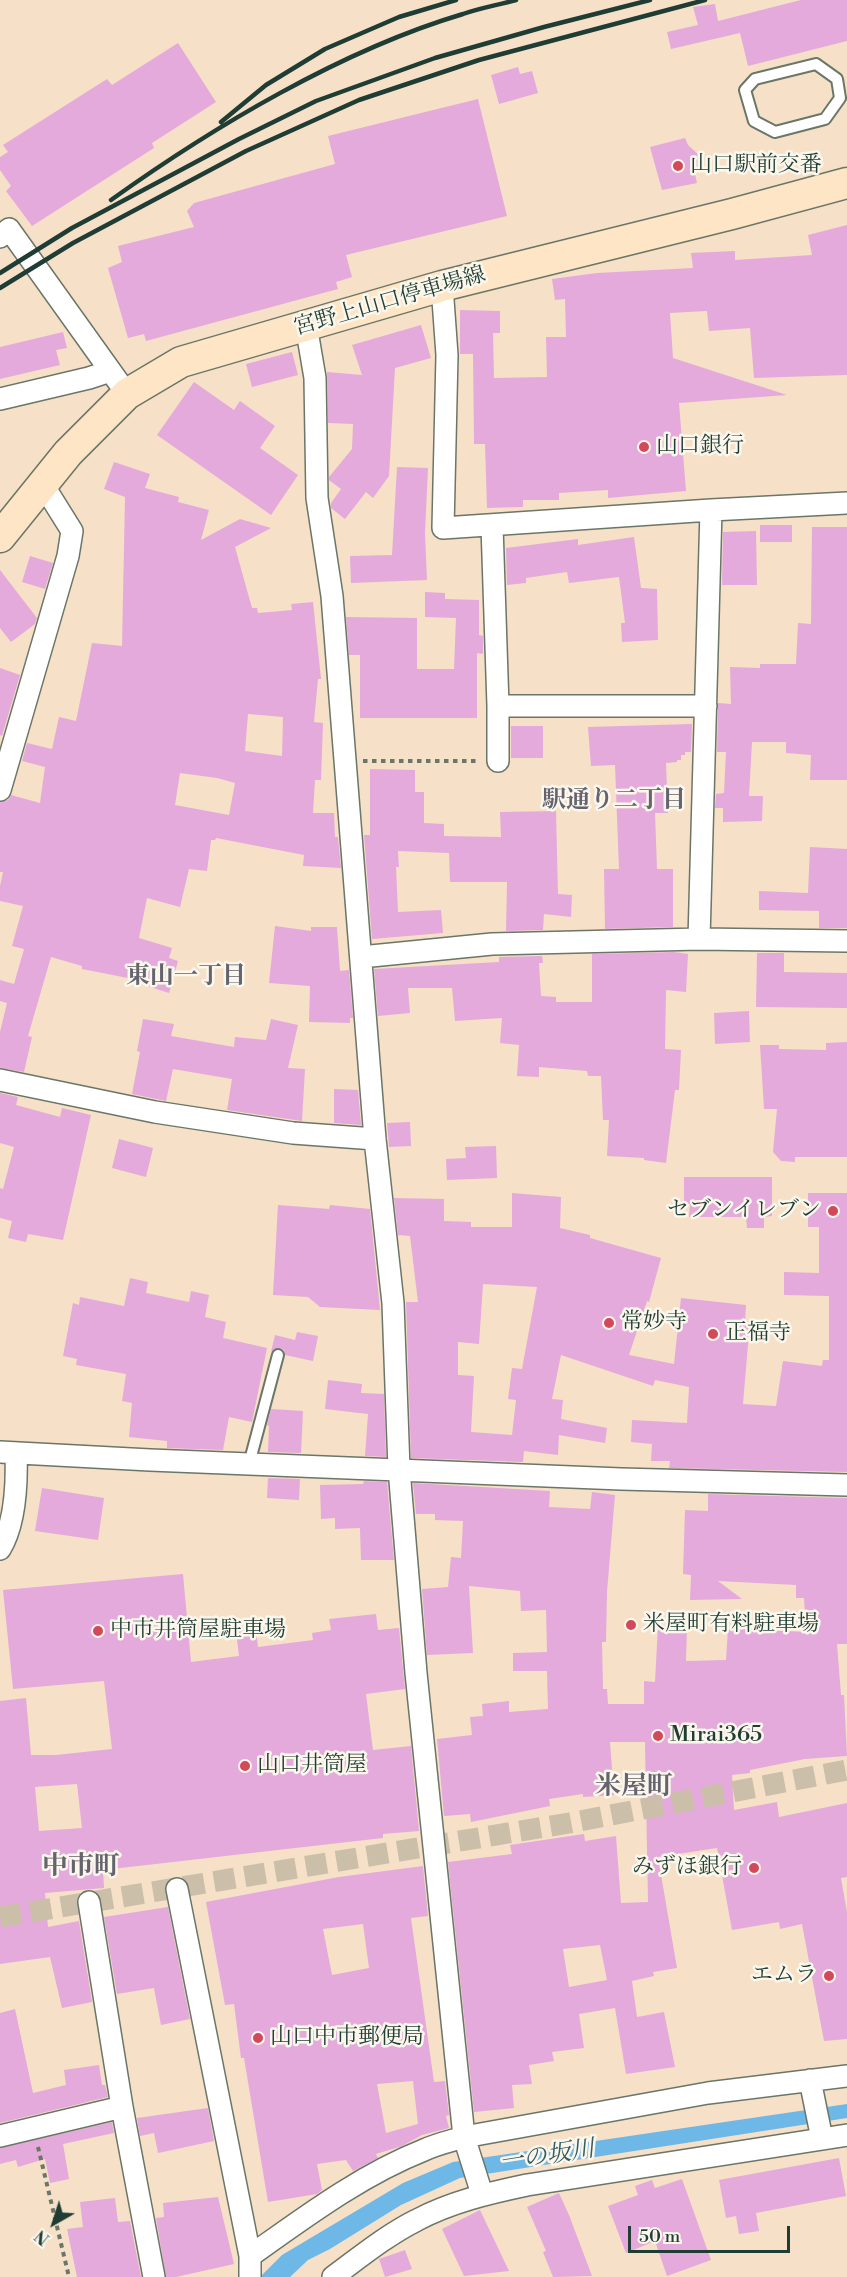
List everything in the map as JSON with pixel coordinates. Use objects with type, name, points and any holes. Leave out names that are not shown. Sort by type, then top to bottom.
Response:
[{"type":"main road","name":"宮野上山口停車場線","points":[[0,537],[68,453],[127,394],[181,362],[442,286],[847,183]]},
{"type":"street","points":[[0,237],[9,229],[127,394]]},
{"type":"street","points":[[442,286],[447,355],[443,528],[847,503]]},
{"type":"street","points":[[306,325],[315,378],[316,498],[332,596],[375,1139],[393,1303],[399,1469],[416,1673],[466,2142],[482,2194]]},
{"type":"street","points":[[0,399],[110,371]]},
{"type":"street","points":[[0,790],[68,556],[72,531],[42,483]]},
{"type":"street","points":[[699,939],[711,510]]},
{"type":"street","points":[[492,526],[498,760]]},
{"type":"street","points":[[498,706],[705,706]]},
{"type":"street","points":[[361,957],[492,944],[699,939],[847,941]]},
{"type":"street","points":[[0,1080],[190,1118],[293,1134],[375,1139]]},
{"type":"street","points":[[0,1549],[7,1537],[13,1504],[8,1452],[621,1479],[847,1485]]},
{"type":"street","points":[[177,1889],[250,2267],[323,2204],[384,2168],[425,2149],[708,2093],[812,2089],[847,2076]]},
{"type":"street","points":[[89,1902],[122,2106],[154,2277]]},
{"type":"street","points":[[812,2089],[821,2133]]},
{"type":"street","points":[[0,2136],[122,2106]]},
{"type":"street","points":[[333,2277],[418,2220],[482,2194],[821,2133],[847,2135]]},
{"type":"lane","points":[[816,64],[837,80],[843,98],[825,119],[776,132],[754,121],[745,90],[755,80],[816,64]]},
{"type":"lane","points":[[249,1464],[278,1355]]},
{"type":"path","points":[[345,761],[498,760]]},
{"type":"path","points":[[33,2129],[69,2277]]},
{"type":"water","name":"一の坂川","points":[[847,2104],[847,2118],[460,2178],[401,2205],[308,2260],[290,2277],[260,2277],[282,2255],[403,2183],[453,2162]]},
{"type":"building","points":[[801,0],[847,0],[847,41],[748,66],[740,33],[671,49],[667,32],[698,25],[693,7],[715,4],[718,21]]},
{"type":"building","points":[[178,43],[216,102],[152,143],[154,148],[32,226],[6,191],[11,186],[0,170],[0,157],[8,152],[3,145],[107,79],[112,85]]},
{"type":"building","points":[[518,67],[520,74],[532,71],[538,93],[499,104],[491,75]]},
{"type":"building","points":[[478,99],[507,216],[346,255],[352,277],[336,282],[338,289],[146,341],[144,334],[128,338],[108,268],[122,262],[118,246],[194,227],[187,211],[194,203],[335,164],[328,136]]},
{"type":"building","name":"山口駅前交番","points":[[685,138],[688,145],[700,156],[701,162],[695,174],[697,183],[662,190],[650,147]]},
{"type":"building","points":[[847,225],[847,375],[754,378],[750,328],[709,331],[707,311],[670,313],[673,358],[787,395],[679,403],[686,491],[608,498],[608,490],[559,493],[559,500],[523,500],[523,507],[487,508],[485,444],[474,444],[473,354],[460,354],[460,310],[500,311],[500,333],[493,333],[494,378],[547,377],[546,337],[566,337],[565,299],[555,300],[552,279],[597,273],[693,268],[691,253],[735,251],[735,260],[812,255],[808,235]]},
{"type":"building","points":[[421,325],[431,358],[395,368],[389,476],[373,498],[366,492],[345,519],[331,508],[331,503],[341,489],[329,480],[329,477],[352,449],[353,424],[328,423],[327,372],[362,375],[352,345]]},
{"type":"building","points":[[63,332],[67,348],[56,350],[60,365],[0,379],[0,347]]},
{"type":"building","points":[[292,352],[298,375],[252,387],[246,364]]},
{"type":"building","points":[[194,382],[234,410],[240,401],[275,426],[260,448],[298,475],[271,515],[157,435]]},
{"type":"building","points":[[114,462],[150,474],[145,488],[179,497],[178,502],[209,510],[201,540],[240,519],[271,528],[235,547],[252,608],[257,608],[258,613],[292,610],[291,604],[313,602],[321,679],[318,679],[314,722],[323,723],[321,780],[315,780],[313,813],[334,813],[335,837],[338,837],[341,868],[303,866],[304,855],[216,838],[211,840],[207,871],[189,869],[180,907],[147,898],[139,938],[172,948],[169,958],[178,961],[169,993],[132,981],[133,979],[82,969],[82,966],[51,957],[28,1036],[32,1037],[24,1072],[0,1068],[0,1032],[7,1003],[0,1001],[0,980],[14,984],[24,949],[12,946],[23,906],[0,901],[3,872],[0,872],[0,802],[8,800],[11,795],[40,803],[45,767],[22,761],[27,743],[52,749],[59,717],[76,721],[92,643],[122,646],[125,497],[104,489]],"holes":[[[248,714],[283,717],[282,756],[245,751]],[[180,773],[235,783],[229,815],[175,805]]]},
{"type":"building","points":[[397,467],[428,468],[425,533],[427,580],[351,583],[350,556],[392,555]]},
{"type":"building","points":[[760,525],[792,525],[792,542],[760,542]]},
{"type":"building","points":[[812,527],[847,527],[847,780],[810,780],[811,755],[786,753],[786,742],[752,742],[749,796],[763,796],[762,821],[723,822],[723,808],[715,808],[716,794],[724,793],[726,752],[717,752],[718,703],[731,704],[730,667],[760,668],[760,664],[796,664],[798,623],[811,624]]},
{"type":"building","points":[[756,531],[757,585],[722,585],[723,532]]},
{"type":"building","points":[[634,537],[641,588],[657,589],[658,640],[622,642],[621,623],[625,623],[619,577],[569,583],[567,572],[526,578],[526,583],[507,585],[506,548],[578,539],[578,545]]},
{"type":"building","points":[[30,556],[53,563],[45,589],[22,582]]},
{"type":"building","points":[[0,570],[37,618],[35,624],[11,642],[0,628]]},
{"type":"building","points":[[425,592],[445,593],[445,599],[479,600],[479,635],[483,636],[483,654],[477,653],[477,718],[360,718],[360,655],[349,655],[346,617],[417,618],[417,669],[454,669],[456,618],[425,617]]},
{"type":"building","points":[[0,668],[20,675],[2,736],[0,735]]},
{"type":"building","points":[[692,724],[691,752],[685,752],[685,755],[681,755],[681,760],[677,762],[666,763],[668,813],[655,813],[657,869],[673,869],[673,927],[605,929],[604,869],[619,869],[615,765],[591,766],[588,727]]},
{"type":"building","points":[[511,726],[543,726],[543,758],[511,758]]},
{"type":"building","points":[[370,769],[415,770],[415,792],[424,792],[424,823],[444,824],[444,836],[501,837],[500,812],[556,811],[558,894],[572,895],[571,917],[544,914],[543,930],[506,931],[507,882],[450,882],[449,853],[398,851],[399,867],[396,867],[398,912],[441,910],[443,933],[372,939],[364,835],[370,835]]},
{"type":"building","points":[[810,847],[847,849],[847,928],[819,928],[819,911],[759,910],[759,891],[808,893]]},
{"type":"building","points":[[275,926],[311,931],[311,927],[337,927],[340,971],[349,970],[353,1018],[350,1018],[350,1023],[309,1022],[310,986],[269,983]]},
{"type":"building","points":[[674,952],[688,954],[686,992],[666,990],[665,1049],[681,1050],[679,1090],[675,1090],[666,1163],[644,1160],[644,1158],[607,1156],[609,1120],[603,1120],[601,1076],[588,1076],[587,1071],[539,1067],[539,1077],[517,1076],[519,1045],[500,1043],[502,1018],[455,1021],[452,988],[408,988],[410,1013],[378,1016],[374,969],[499,962],[499,957],[542,956],[543,963],[539,963],[541,996],[556,997],[556,1002],[592,1002],[592,954]]},
{"type":"building","points":[[757,953],[784,953],[784,972],[847,973],[847,1008],[756,1007]]},
{"type":"building","points":[[749,1011],[750,1042],[715,1044],[714,1013]]},
{"type":"building","points":[[143,1019],[174,1024],[171,1036],[234,1047],[235,1037],[266,1040],[271,1019],[298,1025],[288,1068],[305,1069],[302,1121],[227,1110],[232,1079],[173,1069],[166,1101],[132,1094],[140,1052],[137,1051]]},
{"type":"building","points":[[847,1042],[847,1157],[795,1157],[795,1162],[781,1161],[773,1152],[777,1109],[764,1109],[760,1045],[779,1045],[779,1049],[826,1050],[826,1043]]},
{"type":"building","points":[[334,1089],[358,1090],[361,1125],[334,1123]]},
{"type":"building","points":[[0,1093],[18,1097],[16,1105],[60,1117],[62,1108],[91,1115],[63,1240],[28,1234],[26,1242],[8,1238],[12,1221],[0,1218],[0,1188],[3,1189],[14,1147],[0,1143]]},
{"type":"building","points":[[410,1122],[411,1146],[389,1147],[387,1123]]},
{"type":"building","points":[[119,1139],[153,1148],[146,1177],[112,1168]]},
{"type":"building","points":[[496,1146],[497,1178],[447,1180],[446,1159],[466,1158],[465,1147]]},
{"type":"building","points":[[684,1177],[772,1177],[772,1216],[764,1217],[764,1228],[747,1228],[746,1217],[689,1217],[690,1204],[684,1203]]},
{"type":"building","points":[[512,1193],[561,1197],[560,1228],[590,1235],[590,1238],[661,1258],[649,1302],[647,1301],[629,1355],[674,1364],[681,1298],[746,1305],[745,1321],[750,1321],[743,1404],[776,1406],[783,1361],[822,1366],[823,1360],[829,1360],[829,1296],[784,1295],[784,1272],[819,1273],[819,1227],[808,1227],[808,1193],[847,1193],[847,1472],[669,1468],[670,1461],[651,1461],[652,1444],[631,1442],[632,1420],[687,1423],[689,1387],[655,1380],[653,1386],[561,1355],[552,1399],[563,1400],[561,1419],[607,1428],[605,1443],[559,1435],[558,1455],[524,1451],[523,1462],[411,1458],[406,1302],[418,1302],[410,1236],[398,1235],[394,1198],[444,1199],[444,1221],[471,1222],[471,1227],[512,1227]],"holes":[[[483,1284],[537,1287],[522,1369],[512,1368],[508,1399],[516,1400],[512,1435],[471,1432],[474,1376],[458,1375],[458,1342],[479,1344]]]},
{"type":"building","points":[[278,1205],[329,1209],[330,1205],[370,1209],[380,1310],[320,1307],[308,1297],[273,1295]]},
{"type":"building","points":[[130,1278],[148,1282],[146,1293],[189,1302],[191,1291],[209,1295],[205,1317],[226,1322],[223,1338],[267,1348],[252,1422],[229,1417],[223,1450],[167,1448],[167,1441],[129,1437],[132,1403],[122,1401],[126,1374],[76,1365],[77,1359],[63,1356],[73,1303],[79,1305],[80,1297],[124,1306]]},
{"type":"building","points":[[297,1332],[318,1336],[313,1361],[285,1355],[284,1350],[279,1348],[271,1352],[275,1335],[295,1340]]},
{"type":"building","points":[[328,1380],[362,1384],[361,1393],[384,1394],[386,1457],[365,1456],[368,1414],[325,1409]]},
{"type":"building","points":[[271,1409],[303,1411],[301,1453],[268,1452],[269,1426],[267,1425]]},
{"type":"building","points":[[268,1478],[300,1479],[299,1500],[267,1498]]},
{"type":"building","points":[[364,1481],[387,1482],[394,1560],[361,1560],[360,1528],[335,1529],[335,1518],[321,1519],[320,1485],[363,1484]]},
{"type":"building","points":[[413,1483],[550,1491],[549,1507],[590,1509],[592,1492],[615,1495],[607,1592],[606,1642],[602,1642],[603,1689],[607,1689],[608,1704],[644,1704],[644,1681],[655,1682],[658,1626],[687,1627],[686,1661],[726,1660],[728,1628],[806,1632],[804,1598],[796,1598],[796,1585],[718,1581],[742,1599],[690,1600],[691,1575],[683,1574],[685,1510],[708,1511],[708,1494],[847,1498],[847,1644],[837,1644],[841,1695],[844,1695],[847,1756],[805,1759],[750,1770],[750,1773],[732,1775],[734,1810],[777,1802],[779,1817],[847,1803],[847,1877],[841,1878],[847,1912],[847,2039],[824,2041],[802,1924],[780,1929],[779,1922],[732,1930],[717,1848],[658,1857],[677,1968],[653,1972],[654,1976],[632,1981],[637,2017],[664,2012],[675,2067],[626,2074],[615,2008],[579,2014],[584,2048],[552,2052],[554,2061],[529,2065],[532,2084],[512,2085],[514,2108],[474,2112],[448,1862],[512,1854],[510,1845],[584,1834],[585,1841],[616,1836],[621,1903],[648,1902],[645,1742],[610,1742],[614,1795],[583,1797],[583,1794],[549,1799],[550,1806],[471,1822],[470,1814],[444,1816],[437,1739],[472,1735],[470,1717],[483,1716],[482,1704],[509,1701],[509,1712],[548,1709],[547,1671],[513,1671],[513,1653],[547,1652],[546,1610],[521,1611],[520,1591],[469,1586],[473,1653],[427,1655],[422,1589],[448,1587],[451,1557],[461,1558],[463,1521],[435,1520],[435,1514],[416,1514]],"holes":[[[600,1945],[607,1980],[569,1987],[563,1949]]]},
{"type":"building","points":[[42,1488],[104,1498],[98,1540],[35,1531]]},
{"type":"building","points":[[183,1574],[191,1662],[239,1656],[236,1631],[256,1629],[258,1647],[313,1640],[312,1633],[331,1630],[329,1619],[376,1614],[378,1630],[399,1628],[405,1689],[366,1694],[373,1750],[411,1746],[419,1831],[383,1834],[383,1838],[103,1870],[104,1888],[45,1893],[48,1927],[79,1921],[92,2002],[62,2008],[50,1957],[0,1964],[0,1701],[26,1698],[31,1755],[56,1755],[112,1749],[104,1681],[13,1689],[3,1590]],"holes":[[[77,1784],[82,1828],[39,1831],[35,1787]]]},
{"type":"building","points":[[423,1866],[428,1916],[411,1918],[434,2082],[445,2081],[449,2115],[446,2116],[449,2128],[422,2135],[402,2146],[376,2154],[378,2158],[353,2171],[346,2160],[317,2164],[322,2190],[317,2194],[268,2202],[244,2058],[241,2058],[234,2004],[225,2005],[206,1902],[339,1877]],"holes":[[[363,1924],[369,1968],[332,1975],[323,1929]],[[413,2081],[418,2124],[386,2133],[377,2084]]]},
{"type":"building","points":[[168,1907],[190,2019],[161,2025],[154,1988],[117,1994],[104,1917]]},
{"type":"building","points":[[15,2009],[33,2093],[66,2085],[64,2070],[99,2065],[102,2085],[105,2085],[108,2097],[0,2123],[0,2013]]},
{"type":"building","points":[[208,2108],[214,2141],[158,2153],[154,2133],[140,2136],[137,2118]]},
{"type":"building","points":[[112,2122],[114,2133],[63,2144],[69,2179],[50,2183],[45,2159],[18,2167],[16,2160],[0,2164],[0,2148]]},
{"type":"building","points":[[839,2158],[846,2196],[756,2213],[759,2231],[739,2234],[736,2216],[726,2218],[719,2180]]},
{"type":"building","points":[[682,2179],[711,2260],[667,2276],[655,2241],[626,2253],[608,2206],[638,2195],[635,2186],[652,2180],[655,2188]]},
{"type":"building","points":[[559,2193],[592,2276],[553,2277],[543,2252],[546,2251],[527,2207]]},
{"type":"building","points":[[218,2197],[234,2264],[176,2277],[166,2277],[156,2218],[164,2217],[163,2203]]},
{"type":"building","points":[[115,2198],[118,2222],[130,2221],[141,2277],[77,2277],[67,2229],[83,2227],[80,2202]]},
{"type":"building","points":[[480,2210],[509,2271],[464,2276],[442,2229]]},
{"type":"building","points":[[405,2250],[412,2269],[385,2277],[379,2259]]},
{"type":"tunnel","points":[[0,1917],[569,1823],[847,1770]]},
{"type":"railway","points":[[221,122],[266,85],[325,49],[399,17],[456,0]]},
{"type":"railway","points":[[111,200],[192,145],[325,69],[417,29],[516,0]]},
{"type":"railway","points":[[0,273],[72,228],[239,139],[316,101],[435,58],[650,0]]},
{"type":"railway","points":[[0,288],[73,243],[246,151],[359,100],[479,60],[705,0]]},
{"type":"place","name":"山口駅前交番","points":[[678,166]]},
{"type":"place","name":"山口銀行","points":[[644,447]]},
{"type":"place","name":"セブンイレブン","points":[[833,1211]]},
{"type":"place","name":"常妙寺","points":[[609,1323]]},
{"type":"place","name":"正福寺","points":[[713,1334]]},
{"type":"place","name":"米屋町有料駐車場","points":[[631,1625]]},
{"type":"place","name":"中市井筒屋駐車場","points":[[98,1631]]},
{"type":"place","name":"Mirai365","points":[[658,1736]]},
{"type":"place","name":"山口井筒屋","points":[[245,1766]]},
{"type":"place","name":"みずほ銀行","points":[[754,1868]]},
{"type":"place","name":"エムラ","points":[[829,1976]]},
{"type":"place","name":"山口中市郵便局","points":[[258,2038]]},
{"type":"district","name":"駅通り二丁目","points":[[614,801]]},
{"type":"district","name":"東山一丁目","points":[[186,977]]},
{"type":"district","name":"米屋町","points":[[634,1788]]},
{"type":"district","name":"中市町","points":[[81,1868]]}]
